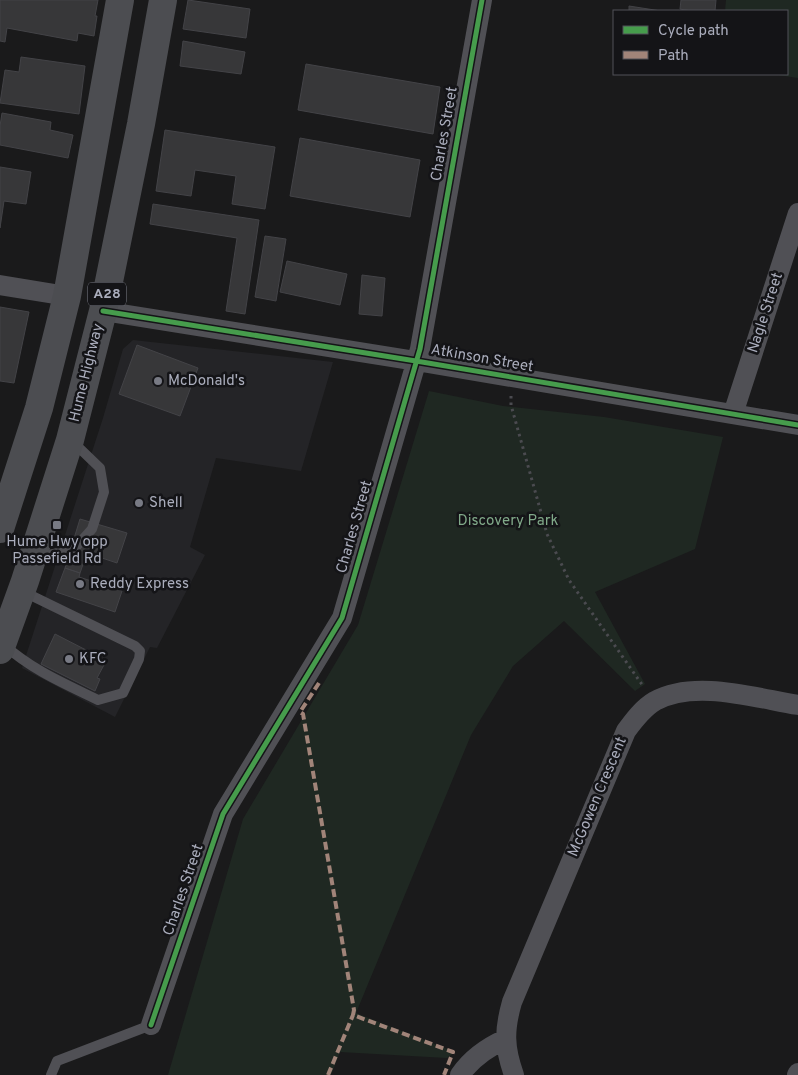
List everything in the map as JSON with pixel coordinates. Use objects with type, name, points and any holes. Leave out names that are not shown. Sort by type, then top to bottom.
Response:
[{"type":"highway","name":"A28","points":[[0,529],[39,408],[67,296],[120,0]]},
{"type":"highway","name":"Hume Highway","points":[[1,646],[22,591],[70,440],[103,311],[141,124],[163,0]]},
{"type":"street","name":"Charles Street","points":[[151,1025],[223,814],[342,618],[420,349],[482,0]]},
{"type":"street","name":"Nagle Street","points":[[733,414],[798,213]]},
{"type":"street","points":[[0,285],[67,296]]},
{"type":"street","name":"Atkinson Street","points":[[103,311],[416,360],[798,425]]},
{"type":"street","name":"McGowen Crescent","points":[[514,1075],[507,1050],[506,1038],[507,1021],[512,1002],[626,731],[639,714],[654,702],[672,694],[693,689],[718,691],[798,705]]},
{"type":"street","points":[[460,1075],[485,1049],[506,1038]]},
{"type":"lane","points":[[32,559],[74,549],[92,529],[104,492],[100,468],[70,440]]},
{"type":"lane","points":[[1,646],[33,668],[98,700],[123,693],[139,659],[140,651],[136,646],[22,591]]},
{"type":"lane","points":[[51,1075],[57,1061],[151,1025]]},
{"type":"path","points":[[512,377],[511,405],[547,534],[569,580],[644,688],[638,694],[654,702]]},
{"type":"shaded area","points":[[133,340],[333,362],[301,471],[216,458],[190,547],[205,555],[157,648],[150,647],[115,717],[22,668],[103,418],[123,349]]},
{"type":"green space","points":[[726,0],[798,0],[798,78],[778,75],[788,75],[788,10],[725,10]]},
{"type":"green space","name":"Discovery Park","points":[[429,391],[503,406],[604,417],[723,437],[695,549],[595,592],[645,684],[635,691],[564,621],[513,666],[471,735],[356,1013],[455,1052],[447,1058],[340,1052],[331,1075],[168,1075],[243,819],[358,625]]},
{"type":"building","points":[[0,0],[98,0],[94,36],[78,33],[77,41],[7,28],[5,42],[0,41]]},
{"type":"building","points":[[188,0],[250,9],[246,38],[183,29]]},
{"type":"building","points":[[681,0],[716,0],[715,10],[680,9]]},
{"type":"building","points":[[629,6],[655,10],[629,10]]},
{"type":"building","points":[[183,41],[245,52],[241,74],[180,66]]},
{"type":"building","points":[[21,57],[85,66],[79,114],[0,103],[5,70],[19,72]]},
{"type":"building","points":[[306,64],[440,87],[433,134],[298,110]]},
{"type":"building","points":[[2,113],[51,122],[50,130],[73,135],[68,158],[0,145]]},
{"type":"building","points":[[165,130],[275,147],[265,209],[232,204],[236,176],[195,170],[191,196],[156,191]]},
{"type":"building","points":[[300,138],[420,160],[410,217],[290,196]]},
{"type":"building","points":[[0,167],[31,172],[26,204],[4,201],[0,228]]},
{"type":"building","points":[[153,204],[259,220],[245,314],[226,311],[237,238],[150,224]]},
{"type":"building","points":[[265,236],[286,239],[276,301],[255,297]]},
{"type":"building","points":[[287,261],[347,274],[340,305],[280,292]]},
{"type":"building","points":[[362,275],[385,278],[382,316],[359,314]]},
{"type":"building","points":[[0,307],[29,312],[14,383],[0,381]]},
{"type":"building","name":"McDonald's","points":[[137,345],[198,368],[180,416],[119,394]]},
{"type":"building","points":[[80,519],[127,533],[117,563],[87,553],[80,573],[65,568]]},
{"type":"building","name":"Reddy Express","points":[[65,568],[80,573],[79,577],[122,591],[115,612],[56,592]]},
{"type":"building","name":"KFC","points":[[55,634],[88,651],[86,654],[105,663],[97,678],[100,679],[95,691],[41,664]]},
{"type":"marked path","points":[[319,683],[300,712],[303,714],[354,1010],[353,1015],[453,1052],[444,1075]]},
{"type":"marked path","points":[[328,1075],[353,1015]]},
{"type":"cycle path","points":[[151,1025],[223,814],[342,618],[420,349],[482,0]]},
{"type":"cycle path","points":[[103,311],[798,425]]},
{"type":"place","name":"McDonald's","points":[[158,381]]},
{"type":"place","name":"Shell","points":[[139,503]]},
{"type":"place","name":"Hume Hwy opp Passefield Rd","points":[[57,525]]},
{"type":"place","name":"Reddy Express","points":[[80,584]]},
{"type":"place","name":"KFC","points":[[69,659]]}]
